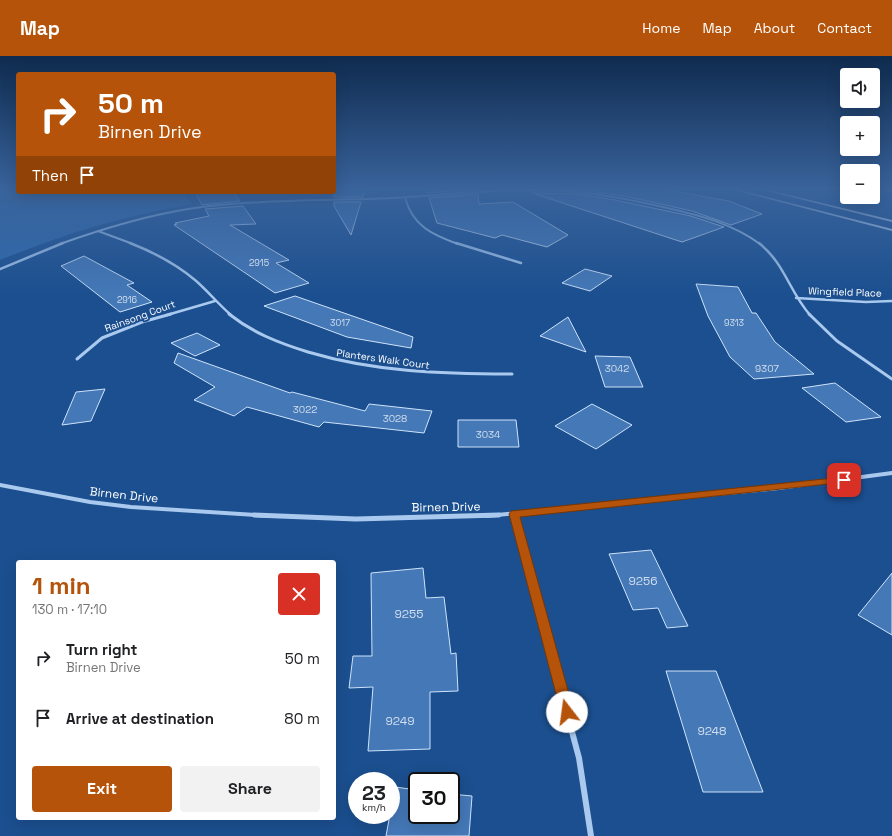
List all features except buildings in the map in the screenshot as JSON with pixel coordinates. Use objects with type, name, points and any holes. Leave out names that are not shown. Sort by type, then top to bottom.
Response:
[{"type":"main road","points":[[870,224],[892,230]]},
{"type":"street","points":[[0,269],[52,246],[97,230],[119,224]]},
{"type":"street","points":[[422,224],[443,237],[466,247],[521,263]]},
{"type":"street","points":[[721,224],[747,236],[761,245],[778,262],[796,298],[810,316],[833,338],[858,358],[892,379]]},
{"type":"street","name":"Planters Walk Court","points":[[97,230],[134,244],[159,256],[192,277],[215,301],[237,320],[275,341],[330,359],[352,364],[417,373],[512,374]]},
{"type":"street","name":"Wingfield Place","points":[[796,298],[892,301]]},
{"type":"street","name":"Rainsong Court","points":[[77,359],[102,338],[165,314],[215,301]]},
{"type":"street","name":"Birnen Drive","points":[[0,485],[97,503],[138,508],[299,518],[356,519],[490,516],[514,514],[779,488],[892,473]]},
{"type":"street","points":[[514,514],[579,758],[591,836]]},
{"type":"shaded area","points":[[0,224],[103,224],[47,242],[0,260]]},
{"type":"route","points":[[567,712],[514,514],[779,488],[844,480]]}]
